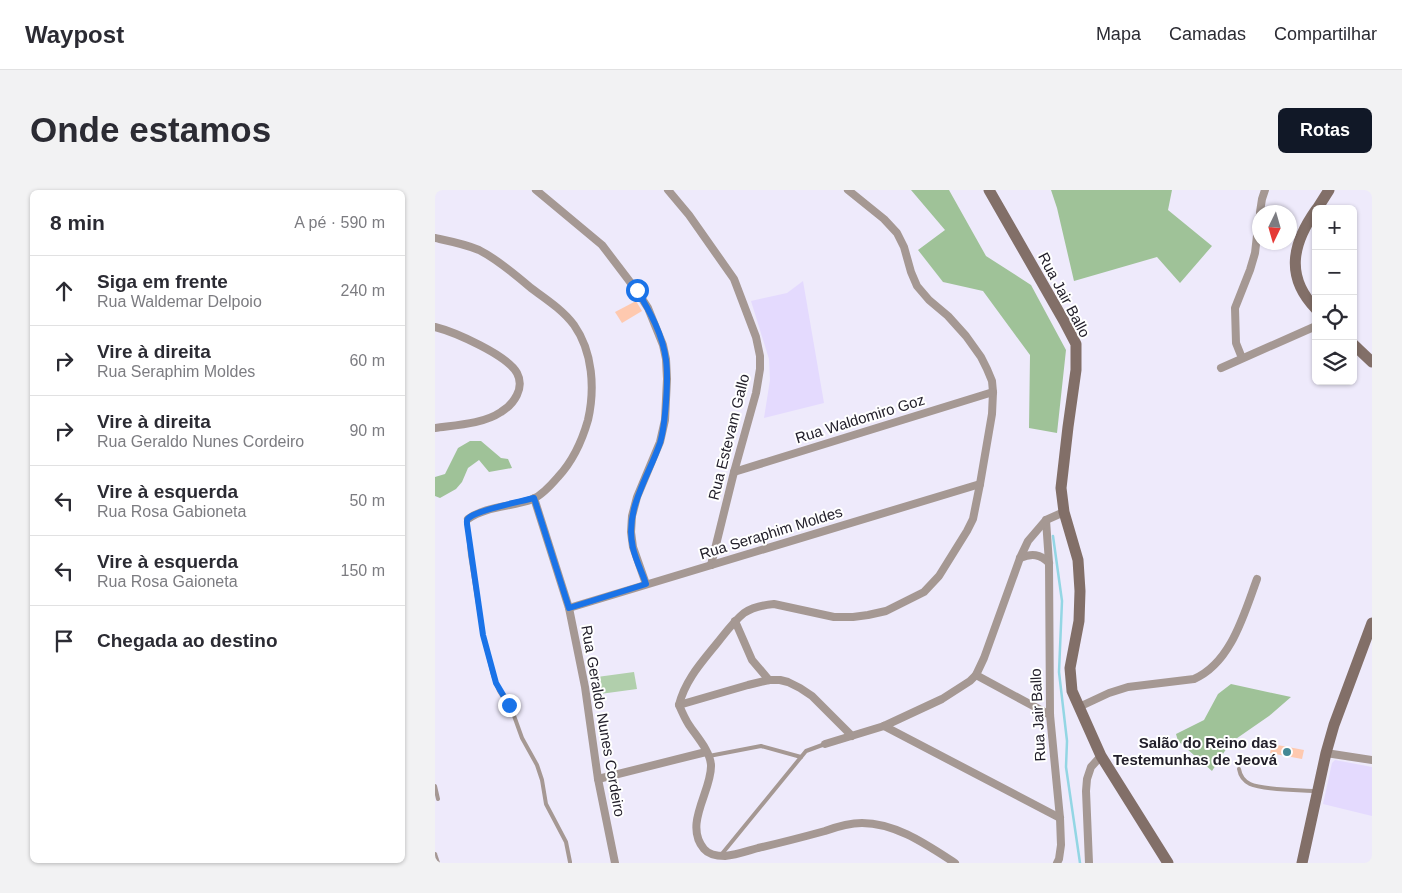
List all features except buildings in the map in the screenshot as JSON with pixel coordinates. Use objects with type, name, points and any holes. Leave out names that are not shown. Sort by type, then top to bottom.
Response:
[{"type":"main road","name":"Rua Jair Ballo","points":[[989,190],[1076,344],[1076,370],[1067,427],[1061,488],[1064,512],[1078,560],[1080,591],[1079,621],[1070,668],[1072,691],[1101,756],[1167,863]]},
{"type":"main road","points":[[1319,205],[1329,190]]},
{"type":"main road","points":[[1312,216],[1298,246],[1294,264],[1297,282],[1312,305]]},
{"type":"main road","points":[[1357,348],[1372,362]]},
{"type":"main road","points":[[1302,863],[1325,753],[1372,623]]},
{"type":"street","points":[[536,190],[602,245],[648,308],[663,345],[667,379],[665,420],[660,442],[637,497],[632,516],[631,532],[633,547],[646,584]]},
{"type":"street","name":"Rua Estevam Gallo","points":[[668,190],[689,215],[734,279],[756,337],[760,356],[756,392],[711,565]]},
{"type":"street","points":[[849,190],[884,219],[897,233],[904,247],[917,286],[966,336],[987,369],[992,381],[992,414],[981,484],[973,519],[939,576],[924,592],[886,611],[869,615],[834,617],[774,604],[754,608],[745,612],[735,621],[694,672],[686,684],[679,705],[708,754],[711,766],[710,775],[697,815],[697,829],[703,849],[709,854],[721,856],[737,854],[860,822],[890,828],[912,836],[955,863]]},
{"type":"street","points":[[1261,205],[1265,190]]},
{"type":"street","points":[[435,238],[483,252],[558,309],[573,325],[582,339],[592,379],[591,404],[585,429],[578,448],[559,476],[534,498],[487,511],[467,519]]},
{"type":"street","points":[[1242,358],[1236,343],[1235,308],[1250,270],[1255,250]]},
{"type":"street","points":[[435,327],[494,353],[509,364],[517,374],[520,383],[517,398],[502,412],[488,419],[462,425],[435,428]]},
{"type":"street","points":[[1221,368],[1312,328]]},
{"type":"street","name":"Rua Waldomiro Goz","points":[[735,472],[993,392]]},
{"type":"street","name":"Rua Seraphim Moldes","points":[[569,608],[981,484]]},
{"type":"street","name":"Rua Geraldo Nunes Cordeiro","points":[[534,498],[569,608],[585,687],[598,779],[615,863]]},
{"type":"street","points":[[825,744],[884,726],[942,699],[970,681],[976,675],[984,658],[1020,558],[1028,541],[1046,520],[1064,512]]},
{"type":"street","name":"Rua Jair Ballo","points":[[1046,520],[1049,563],[1050,715],[1061,818],[1061,845],[1057,863]]},
{"type":"street","points":[[1020,558],[1029,554],[1035,555],[1044,558],[1049,563]]},
{"type":"street","points":[[1079,707],[1109,693],[1128,687],[1193,678],[1207,671],[1223,656],[1238,628],[1257,579]]},
{"type":"street","points":[[735,621],[752,660],[769,680]]},
{"type":"street","points":[[976,675],[1050,715]]},
{"type":"street","points":[[679,705],[769,680],[779,680],[789,682],[812,696],[852,736]]},
{"type":"street","points":[[884,726],[1061,818]]},
{"type":"street","points":[[1325,753],[1372,760]]},
{"type":"street","points":[[598,779],[708,754]]},
{"type":"street","points":[[1089,863],[1087,779],[1091,767],[1101,756]]},
{"type":"lane","points":[[467,519],[483,635],[493,675],[499,691],[513,713],[522,738],[537,765],[543,780],[546,804],[566,842],[570,862]]},
{"type":"lane","points":[[721,856],[806,751],[825,744]]},
{"type":"lane","points":[[708,754],[761,746],[801,757]]},
{"type":"lane","points":[[1239,769],[1240,774],[1251,785],[1317,792]]},
{"type":"lane","points":[[435,786],[438,798]]},
{"type":"lane","points":[[435,854],[438,863]]},
{"type":"shaded area","points":[[803,281],[824,403],[764,418],[770,380],[769,359],[751,301],[787,293]]},
{"type":"shaded area","points":[[1335,760],[1372,767],[1372,816],[1323,804],[1332,763]]},
{"type":"green space","points":[[911,190],[949,190],[986,256],[1031,285],[1066,350],[1057,433],[1029,428],[1030,355],[983,291],[943,282],[918,250],[945,230]]},
{"type":"green space","points":[[1051,190],[1172,190],[1168,210],[1212,246],[1180,283],[1157,257],[1074,281]]},
{"type":"green space","points":[[470,441],[481,441],[501,458],[508,459],[512,468],[489,472],[479,460],[468,468],[462,482],[456,489],[440,498],[435,496],[435,477],[445,474],[458,448]]},
{"type":"green space","points":[[634,672],[637,689],[600,694],[597,677]]},
{"type":"green space","points":[[1231,684],[1291,697],[1269,716],[1230,743],[1212,771],[1178,741],[1176,734],[1204,720],[1218,694]]},
{"type":"waterway","points":[[1053,536],[1062,601],[1059,672],[1067,741],[1066,767],[1080,863]]},
{"type":"place","name":"Salão do Reino das Testemunhas de Jeová","points":[[1287,752]]},
{"type":"route","points":[[509,705],[499,691],[493,675],[483,635],[467,524],[469,518],[534,498],[569,608],[646,584],[633,547],[631,532],[632,516],[637,497],[660,442],[665,420],[667,379],[663,345],[648,308],[637,290]]}]
